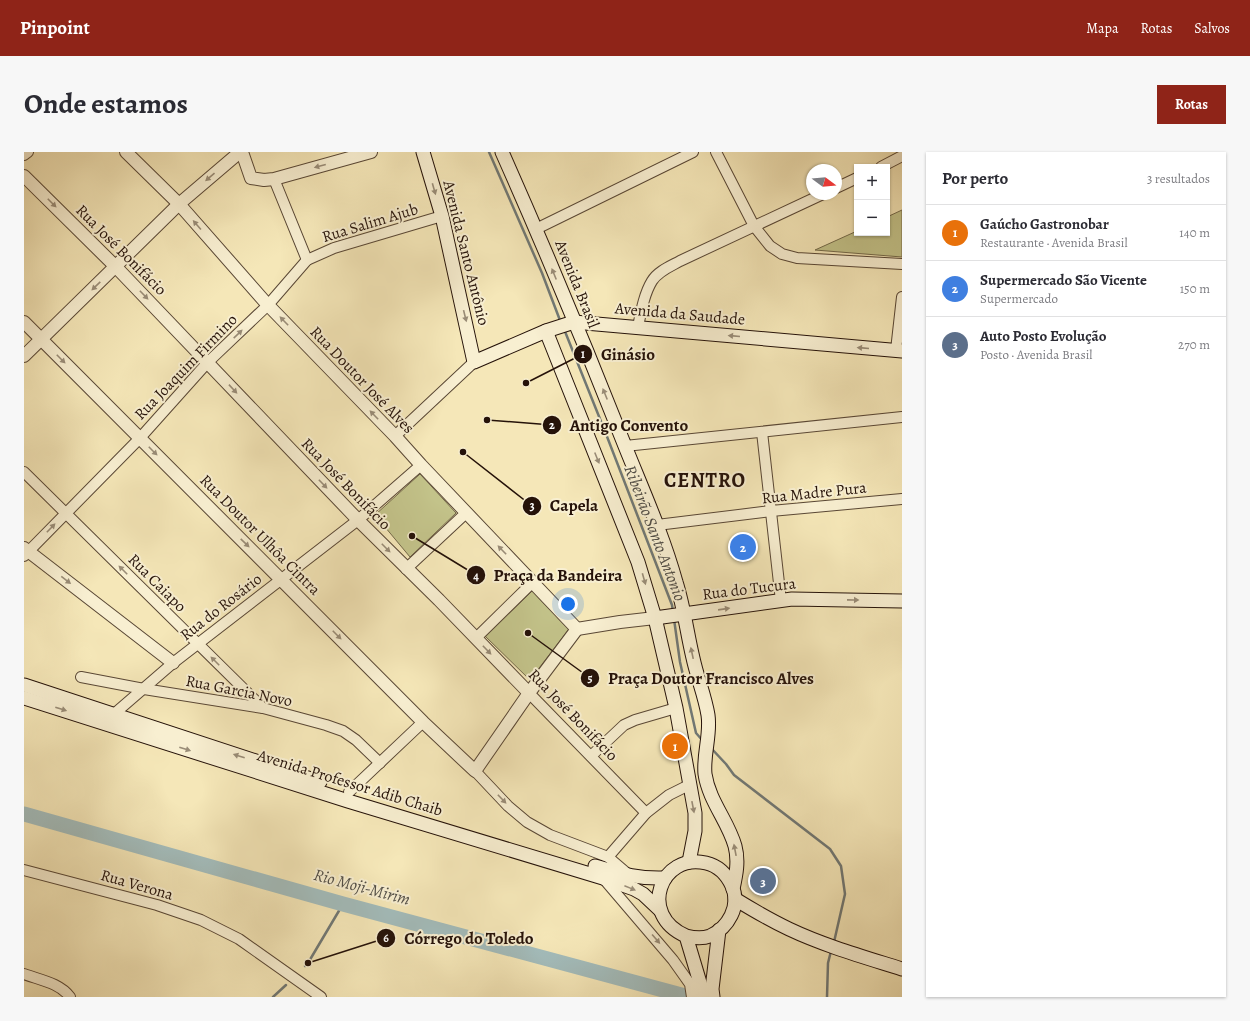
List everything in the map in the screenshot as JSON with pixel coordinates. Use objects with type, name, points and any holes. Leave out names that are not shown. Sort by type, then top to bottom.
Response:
[{"type":"main road","name":"Avenida Santo Antônio","points":[[423,152],[442,216],[474,362]]},
{"type":"main road","name":"Avenida Brasil","points":[[502,152],[536,228],[570,323],[603,390],[657,525],[676,580],[693,661],[706,704],[709,732],[705,756],[705,774],[709,791],[735,845],[737,862],[734,894]]},
{"type":"main road","name":"Avenida da Saudade","points":[[474,362],[549,330],[570,323],[638,327],[899,351]]},
{"type":"main road","points":[[549,330],[614,498],[658,618],[695,813],[695,832],[689,862]]},
{"type":"main road","name":"Rua do Tucura","points":[[658,618],[792,599],[902,601]]},
{"type":"main road","name":"Avenida Professor Adib Chaib","points":[[24,685],[349,792],[630,877],[648,879],[665,878]]},
{"type":"main road","name":"Avenida Professor Adib Chaib","points":[[24,698],[348,801],[604,878],[634,889],[643,894],[660,910]]},
{"type":"main road","points":[[700,861],[711,864],[721,870],[729,878],[734,894],[734,908],[731,917],[726,924],[709,936],[697,938],[686,936],[669,926],[660,910],[658,899],[660,888],[665,878],[676,868],[689,862],[700,861]]},
{"type":"main road","points":[[734,894],[767,918],[790,930],[823,944],[902,969]]},
{"type":"main road","points":[[703,991],[719,930]]},
{"type":"main road","points":[[686,936],[703,991]]},
{"type":"street","points":[[24,155],[28,152]]},
{"type":"street","name":"Rua Doutor José Alves","points":[[126,152],[178,204],[268,305],[395,436],[577,629]]},
{"type":"street","points":[[24,356],[116,267],[178,204],[241,152],[251,178],[264,180],[274,179],[371,152]]},
{"type":"street","points":[[536,228],[693,152]]},
{"type":"street","points":[[716,152],[754,226],[770,246],[782,254],[798,258],[902,264]]},
{"type":"street","points":[[887,164],[902,156]]},
{"type":"street","name":"Rua José Bonifácio","points":[[24,176],[116,267],[358,520],[646,812]]},
{"type":"street","points":[[274,179],[307,260]]},
{"type":"street","points":[[842,185],[854,179]]},
{"type":"street","points":[[638,327],[645,299],[652,280],[662,271],[680,260],[810,200]]},
{"type":"street","name":"Rua Salim Ajub","points":[[307,260],[334,248],[442,216]]},
{"type":"street","name":"Rua Joaquim Firmino","points":[[26,552],[140,438],[208,362],[268,305],[307,260]]},
{"type":"street","points":[[899,351],[902,297]]},
{"type":"street","name":"Rua Doutor Ulhôa Cintra","points":[[24,322],[423,722],[475,771]]},
{"type":"street","name":"Avenida da Saudade","points":[[395,436],[474,362]]},
{"type":"street","points":[[625,446],[902,417]]},
{"type":"street","points":[[762,432],[781,601]]},
{"type":"street","name":"Rua do Rosário","points":[[114,714],[173,663],[358,520],[421,465]]},
{"type":"street","name":"Rua Caiapo","points":[[24,472],[263,708]]},
{"type":"street","name":"Rua Madre Pura","points":[[657,525],[771,511],[902,499]]},
{"type":"street","points":[[406,569],[466,513]]},
{"type":"street","points":[[26,552],[173,663]]},
{"type":"street","points":[[476,638],[533,582]]},
{"type":"street","name":"Rua do Tucura","points":[[577,629],[658,618]]},
{"type":"street","points":[[577,629],[529,693],[475,771],[508,806],[527,822],[550,835],[608,857],[630,877]]},
{"type":"street","name":"Rua Garcia Novo","points":[[81,677],[144,689],[263,708],[326,725],[343,731],[356,740],[380,763]]},
{"type":"street","points":[[591,756],[624,725],[635,720],[676,708]]},
{"type":"street","points":[[349,792],[423,722]]},
{"type":"street","points":[[608,857],[646,812],[669,795],[689,785]]},
{"type":"street","name":"Rua Verona","points":[[24,870],[157,905],[201,920],[239,939],[321,997]]},
{"type":"street","points":[[604,878],[673,960],[703,991],[692,997]]},
{"type":"street","points":[[24,974],[48,982],[62,989],[70,997]]},
{"type":"green space","points":[[902,210],[902,257],[815,250],[854,232],[854,236],[890,236],[890,216]]},
{"type":"green space","points":[[420,474],[456,513],[410,557],[375,515]]},
{"type":"green space","points":[[532,591],[569,629],[530,680],[485,636]]},
{"type":"waterway","name":"Ribeirão Santo Antonio","points":[[489,152],[542,273],[561,323]]},
{"type":"waterway","name":"Ribeirão Santo Antonio","points":[[564,329],[672,605],[673,612]]},
{"type":"waterway","name":"Ribeirão Santo Antonio","points":[[674,619],[680,662],[696,733],[703,741]]},
{"type":"waterway","name":"Ribeirão Santo Antonio","points":[[711,748],[734,775],[830,849],[841,866],[845,894],[834,942]]},
{"type":"waterway","name":"Rio Moji-Mirim","points":[[24,814],[343,904],[689,997]]},
{"type":"waterway","points":[[305,966],[343,904]]},
{"type":"waterway","name":"Ribeirão Santo Antonio","points":[[827,997],[828,963],[831,951]]},
{"type":"waterway","points":[[273,997],[286,985]]},
{"type":"place","name":"Ginásio","points":[[526,383]]},
{"type":"place","name":"Antigo Convento","points":[[487,420]]},
{"type":"place","name":"Capela","points":[[463,452]]},
{"type":"place","name":"Praça da Bandeira","points":[[412,536]]},
{"type":"place","name":"Supermercado São Vicente","points":[[743,547]]},
{"type":"place","name":"Praça Doutor Francisco Alves","points":[[528,633]]},
{"type":"place","name":"Gaúcho Gastronobar","points":[[675,746]]},
{"type":"place","name":"Auto Posto Evolução","points":[[763,881]]},
{"type":"place","name":"Córrego do Toledo","points":[[308,963]]},
{"type":"district","name":"CENTRO","points":[[705,480]]}]
